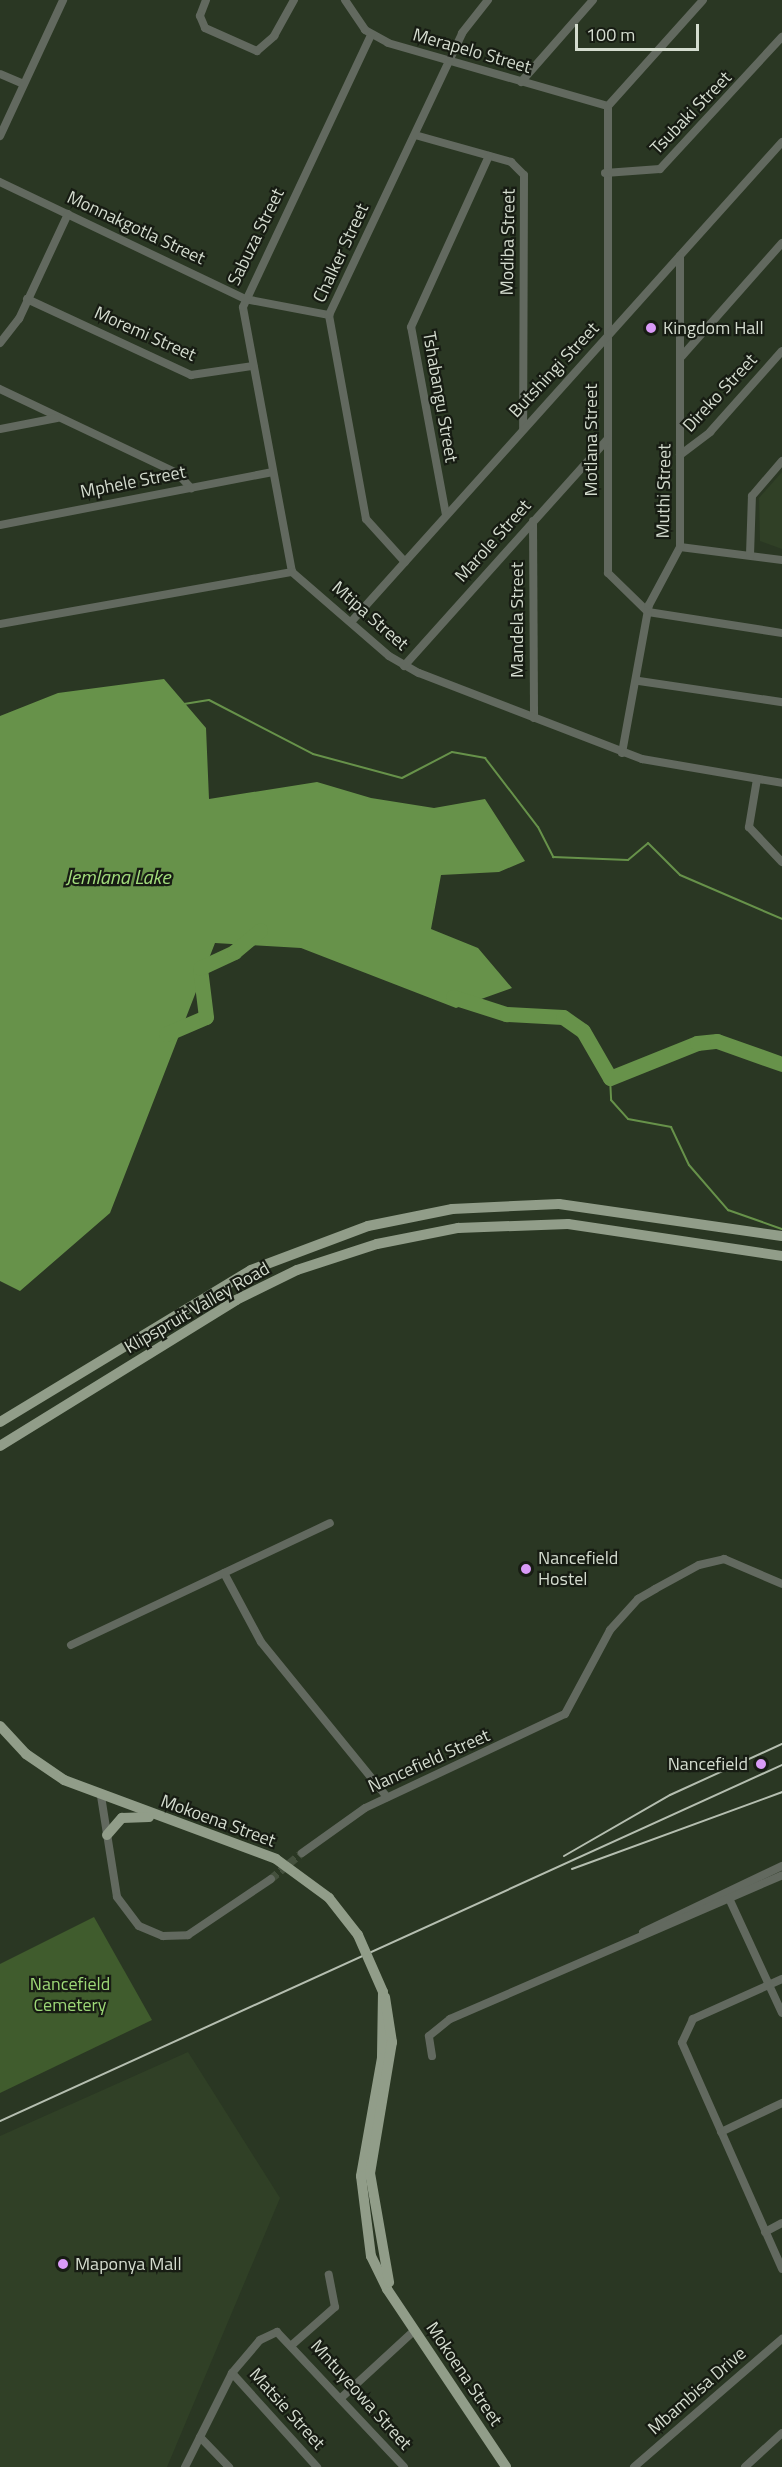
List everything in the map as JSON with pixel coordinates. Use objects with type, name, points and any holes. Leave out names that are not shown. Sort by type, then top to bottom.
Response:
[{"type":"main road","name":"Klipspruit Valley Road","points":[[0,1422],[251,1270],[319,1241],[398,1219],[493,1205],[559,1204],[782,1236]]},
{"type":"main road","name":"Klipspruit Valley Road","points":[[0,1446],[236,1300],[297,1270],[386,1241],[458,1228],[568,1224],[782,1256]]},
{"type":"main road","name":"Mokoena Street","points":[[0,1726],[46,1769],[101,1796],[276,1859],[329,1898],[358,1935],[383,1992],[390,2063],[370,2173],[381,2254],[395,2300],[506,2467]]},
{"type":"main road","points":[[107,1835],[122,1818],[161,1817]]},
{"type":"street","points":[[0,136],[63,0]]},
{"type":"street","points":[[206,0],[200,16],[205,28],[257,51],[274,36],[294,0]]},
{"type":"street","points":[[345,0],[371,35]]},
{"type":"street","name":"Chalker Street","points":[[405,562],[366,519],[329,315],[448,62],[467,25],[488,0]]},
{"type":"street","points":[[521,82],[593,0]]},
{"type":"street","points":[[608,106],[703,0]]},
{"type":"street","name":"Merapelo Street","points":[[371,35],[448,62],[608,106]]},
{"type":"street","name":"Sabuza Street","points":[[292,572],[253,366],[245,299],[371,35]]},
{"type":"street","name":"Tsubaki Street","points":[[605,173],[660,170],[782,37]]},
{"type":"street","points":[[0,74],[23,84]]},
{"type":"street","name":"Motlana Street","points":[[608,106],[605,173],[608,573],[648,612]]},
{"type":"street","name":"Modiba Street","points":[[415,135],[518,166],[526,182],[523,429]]},
{"type":"street","name":"Butshingi Street","points":[[351,622],[782,142]]},
{"type":"street","name":"Tshabangu Street","points":[[446,515],[411,327],[489,156]]},
{"type":"street","name":"Monnakgotla Street","points":[[0,182],[245,299],[329,315]]},
{"type":"street","points":[[0,343],[27,299],[68,214]]},
{"type":"street","points":[[682,356],[782,243]]},
{"type":"street","name":"Muthi Street","points":[[622,753],[639,681],[648,612],[680,547],[682,356],[680,256]]},
{"type":"street","name":"Moremi Street","points":[[27,299],[191,375],[253,366]]},
{"type":"street","name":"Direko Street","points":[[680,455],[710,432],[782,351]]},
{"type":"street","points":[[0,389],[177,473],[191,488]]},
{"type":"street","points":[[0,429],[58,418]]},
{"type":"street","name":"Marole Street","points":[[404,666],[608,439]]},
{"type":"street","points":[[750,555],[752,496],[782,461]]},
{"type":"street","name":"Mphele Street","points":[[0,525],[273,472]]},
{"type":"street","name":"Mandela Street","points":[[533,521],[534,718]]},
{"type":"street","points":[[680,547],[782,560]]},
{"type":"street","points":[[0,624],[292,572]]},
{"type":"street","name":"Mtipa Street","points":[[292,572],[404,666],[622,753],[782,783]]},
{"type":"street","points":[[648,612],[782,633]]},
{"type":"street","points":[[639,681],[782,702]]},
{"type":"street","points":[[757,779],[749,827],[782,862]]},
{"type":"street","points":[[71,1645],[330,1523]]},
{"type":"street","name":"Nancefield Street","points":[[302,1853],[387,1797],[546,1726],[573,1706],[610,1630],[652,1591],[699,1565],[724,1559],[782,1584]]},
{"type":"street","points":[[224,1573],[261,1642],[387,1797]]},
{"type":"street","points":[[101,1796],[122,1908],[139,1926],[163,1936],[200,1931],[271,1879]]},
{"type":"street","points":[[432,2056],[429,2036],[450,2019],[728,1894],[782,1866]]},
{"type":"street","points":[[728,1894],[782,1875]]},
{"type":"street","points":[[728,1894],[782,2013]]},
{"type":"street","points":[[782,1979],[693,2019],[683,2032],[683,2048],[782,2269]]},
{"type":"street","points":[[721,2132],[782,2103]]},
{"type":"street","points":[[765,2232],[782,2223]]},
{"type":"street","points":[[186,2467],[232,2373],[267,2335],[277,2332],[293,2344],[334,2307],[329,2275]]},
{"type":"street","points":[[341,2398],[415,2331]]},
{"type":"street","name":"Mbambisa Drive","points":[[634,2467],[782,2341]]},
{"type":"street","name":"Mntuyeowa Street","points":[[293,2344],[404,2467]]},
{"type":"street","name":"Matsie Street","points":[[232,2373],[317,2467]]},
{"type":"street","points":[[745,2467],[782,2433]]},
{"type":"street","points":[[200,2437],[229,2467]]},
{"type":"shaded area","points":[[782,472],[782,549],[760,541],[759,498]]},
{"type":"shaded area","name":"Maponya Mall","points":[[188,2052],[280,2198],[167,2467],[0,2467],[0,2136]]},
{"type":"green space","name":"Nancefield Cemetery","points":[[94,1917],[152,2020],[0,2093],[0,1964]]},
{"type":"water","name":"Jemlana Lake","points":[[164,679],[206,728],[209,799],[317,782],[371,798],[434,808],[485,799],[525,861],[499,872],[441,875],[431,929],[478,948],[512,988],[456,1008],[301,948],[215,943],[110,1213],[20,1291],[0,1281],[0,716],[58,693]]},
{"type":"waterway","points":[[184,704],[209,700],[313,754],[402,778],[452,752],[485,758],[538,827],[553,857],[628,860],[648,843],[680,875],[782,919]]},
{"type":"waterway","points":[[166,1034],[206,1017],[200,968],[234,952],[260,930]]},
{"type":"waterway","points":[[453,997],[506,1014],[563,1017],[583,1031],[610,1078],[697,1043],[717,1041],[782,1064]]},
{"type":"waterway","points":[[610,1078],[611,1100],[628,1119],[671,1127],[689,1165],[728,1210],[782,1229]]},
{"type":"tunnel","points":[[271,1879],[302,1853]]},
{"type":"railway","points":[[564,1856],[670,1795],[782,1744]]},
{"type":"railway","points":[[0,2121],[782,1765]]},
{"type":"railway","points":[[572,1869],[782,1792]]},
{"type":"place","name":"Kingdom Hall","points":[[651,328]]},
{"type":"place","name":"Nancefield Hostel","points":[[526,1569]]},
{"type":"place","name":"Nancefield","points":[[761,1764]]},
{"type":"place","name":"Maponya Mall","points":[[63,2264]]}]
